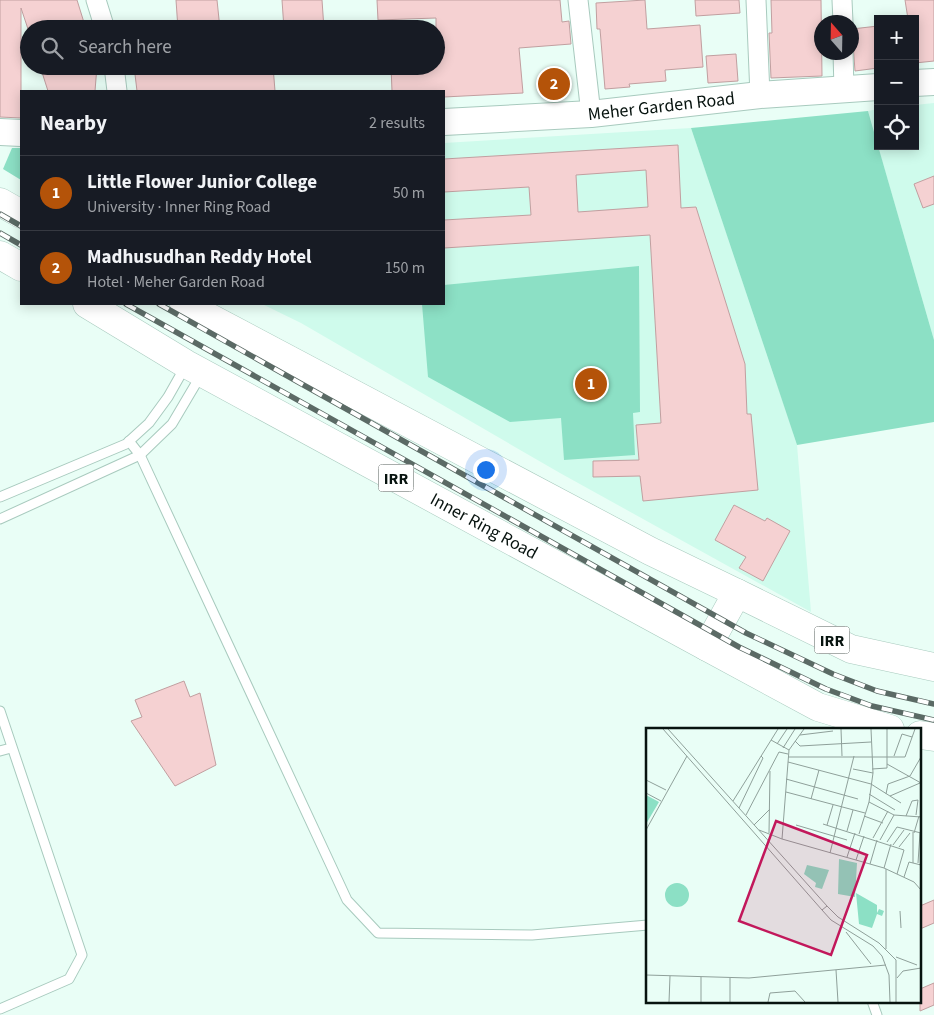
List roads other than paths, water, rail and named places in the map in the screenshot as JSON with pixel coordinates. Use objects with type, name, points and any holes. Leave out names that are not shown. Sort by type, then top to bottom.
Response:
[{"type":"main road","points":[[919,83],[934,82]]},
{"type":"main road","name":"Meher Garden Road","points":[[445,122],[591,114],[760,95],[874,87]]},
{"type":"main road","points":[[0,132],[20,133]]},
{"type":"main road","points":[[0,202],[20,213]]},
{"type":"main road","points":[[0,255],[20,266]]},
{"type":"main road","name":"Inner Ring Road","points":[[89,305],[194,368],[818,707],[887,728]]},
{"type":"main road","name":"IRR","points":[[186,305],[650,551],[851,649],[934,667]]},
{"type":"main road","points":[[708,647],[737,593]]},
{"type":"street","points":[[96,0],[102,20]]},
{"type":"street","points":[[578,0],[591,114]]},
{"type":"street","points":[[756,0],[760,95]]},
{"type":"street","points":[[842,0],[843,15]]},
{"type":"street","points":[[843,60],[844,90]]},
{"type":"street","points":[[115,75],[117,90]]},
{"type":"lane","points":[[0,497],[129,441],[154,416],[194,368]]},
{"type":"lane","points":[[0,519],[140,454],[172,424],[194,368]]},
{"type":"lane","points":[[129,441],[140,454],[347,900],[378,934],[532,935],[646,925]]},
{"type":"lane","points":[[0,712],[82,955],[69,979],[0,1009]]},
{"type":"lane","points":[[0,751],[11,748]]},
{"type":"lane","points":[[872,1002],[877,1015]]},
{"type":"railway","points":[[0,214],[20,225]]},
{"type":"railway","points":[[0,233],[20,244]]},
{"type":"railway","points":[[128,305],[739,647],[826,689],[872,706],[934,720]]},
{"type":"railway","points":[[161,305],[746,633],[833,674],[877,691],[934,704]]},
{"type":"place","name":"Madhusudhan Reddy Hotel","points":[[554,84]]},
{"type":"place","name":"Little Flower Junior College","points":[[591,384]]}]
